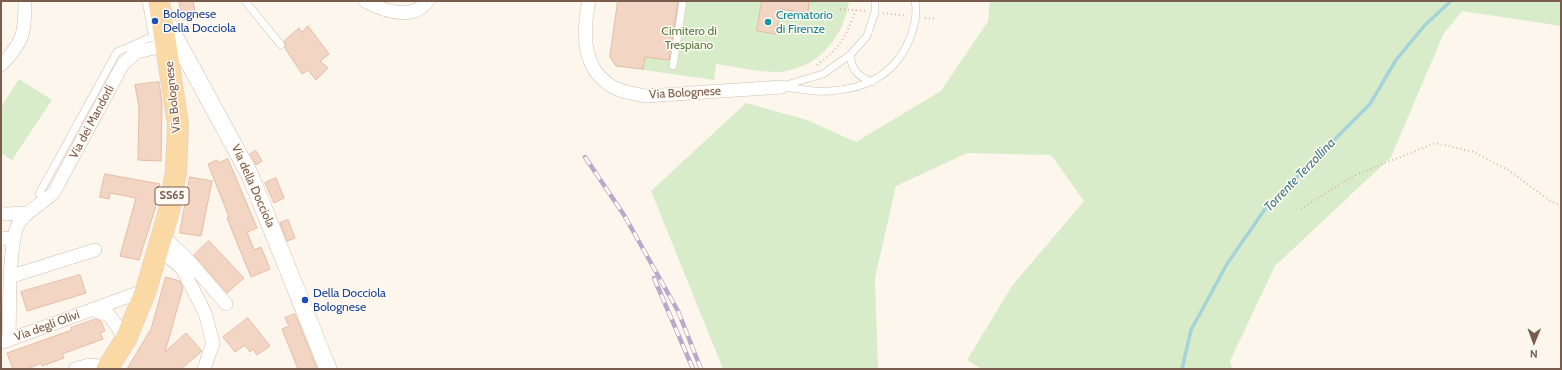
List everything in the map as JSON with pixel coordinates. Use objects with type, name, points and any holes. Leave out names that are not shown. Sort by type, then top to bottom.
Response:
[{"type":"main road","name":"Via Bolognese","points":[[108,368],[126,339],[146,290],[169,211],[176,171],[178,124],[161,21]]},
{"type":"street","points":[[1,65],[22,40],[25,27],[25,1]]},
{"type":"street","points":[[365,1],[377,8],[399,13],[410,13],[424,6],[428,1]]},
{"type":"street","name":"Via Bolognese","points":[[588,1],[586,15],[586,43],[590,65],[610,86],[626,92],[646,96],[782,87]]},
{"type":"street","name":"Via dei Mandorli","points":[[5,341],[12,276],[14,239],[18,224],[27,213],[45,202],[54,192],[123,64],[137,52],[161,21]]},
{"type":"street","name":"Via della Docciola","points":[[161,21],[250,175],[328,369]]},
{"type":"street","name":"Via dei Mandorli","points":[[1,213],[27,213]]},
{"type":"street","points":[[1,238],[14,239]]},
{"type":"street","points":[[160,242],[188,260],[226,304]]},
{"type":"street","points":[[160,242],[182,268],[205,313],[213,343],[204,369]]},
{"type":"street","points":[[12,276],[95,250]]},
{"type":"street","name":"Via degli Olivi","points":[[5,341],[146,290]]},
{"type":"street","name":"Via degli Olivi","points":[[92,309],[109,315],[126,339]]},
{"type":"street","points":[[74,369],[89,365],[108,368]]},
{"type":"lane","points":[[245,1],[281,45]]},
{"type":"lane","points":[[673,66],[683,1]]},
{"type":"lane","points":[[782,87],[823,74],[850,55],[867,36],[875,12],[875,1]]},
{"type":"lane","points":[[782,87],[829,92],[863,86],[872,82],[900,60],[911,37],[917,9],[915,1]]},
{"type":"lane","points":[[38,194],[117,52],[149,38],[161,21]]},
{"type":"lane","points":[[850,55],[852,67],[858,76],[872,82]]},
{"type":"path","points":[[840,9],[936,19]]},
{"type":"path","points":[[811,70],[834,52],[846,36],[856,10]]},
{"type":"path","points":[[1301,209],[1353,176],[1435,143],[1474,152],[1510,171],[1549,200],[1561,206]]},
{"type":"green space","name":"Cimitero di Trespiano","points":[[618,1],[849,2],[846,16],[834,40],[826,50],[805,65],[792,70],[771,72],[716,64],[714,80],[616,66],[610,57]]},
{"type":"green space","points":[[990,1],[1561,1],[1561,26],[1462,11],[1443,35],[1391,157],[1275,266],[1230,361],[1232,369],[981,369],[967,360],[1012,286],[1084,201],[1051,155],[967,153],[896,186],[875,278],[878,369],[723,369],[651,191],[746,103],[807,120],[856,142],[941,91],[988,21]]},
{"type":"green space","points":[[19,79],[52,100],[12,160],[1,153],[1,107]]},
{"type":"building","points":[[179,1],[193,1],[196,17],[183,20]]},
{"type":"building","points":[[618,1],[678,1],[669,60],[645,57],[643,69],[616,66],[610,57]]},
{"type":"building","name":"Crematorio di Firenze","points":[[762,1],[809,1],[808,13],[780,9],[776,34],[757,31]]},
{"type":"building","points":[[308,26],[329,54],[320,61],[328,68],[316,80],[308,70],[302,74],[285,48],[286,45],[284,41],[299,28],[302,32]]},
{"type":"building","points":[[159,82],[162,104],[161,161],[138,160],[139,107],[135,85]]},
{"type":"building","points":[[256,151],[262,161],[256,165],[250,154]]},
{"type":"building","points":[[228,159],[257,228],[247,232],[254,250],[261,247],[270,269],[251,277],[227,218],[229,217],[208,164],[217,160],[218,163]]},
{"type":"building","points":[[105,174],[160,184],[155,209],[139,260],[120,256],[136,198],[110,193],[109,199],[100,197]]},
{"type":"building","points":[[190,177],[212,181],[201,236],[180,233]]},
{"type":"building","points":[[276,178],[284,198],[274,203],[265,183]]},
{"type":"building","points":[[288,220],[295,238],[287,241],[280,223]]},
{"type":"building","points":[[209,241],[244,278],[227,293],[194,255]]},
{"type":"building","points":[[80,275],[86,293],[27,311],[21,292]]},
{"type":"building","points":[[166,277],[180,281],[183,288],[165,352],[186,333],[202,351],[181,369],[127,369],[151,329]]},
{"type":"building","points":[[295,314],[317,369],[298,369],[282,329],[289,326],[285,318]]},
{"type":"building","points":[[248,318],[270,346],[257,355],[253,349],[250,352],[245,345],[235,352],[223,337]]},
{"type":"building","points":[[96,319],[101,321],[105,331],[100,333],[103,339],[62,354],[64,358],[42,366],[41,363],[27,369],[13,369],[7,353],[72,330],[71,328]]},
{"type":"waterway","name":"Torrente Terzollina","points":[[1182,369],[1191,330],[1227,264],[1265,209],[1370,104],[1396,60],[1425,25],[1451,1]]},
{"type":"railway","points":[[585,157],[624,215],[678,311],[701,369]]},
{"type":"railway","points":[[654,278],[693,369]]},
{"type":"place","name":"Bolognese Della Docciola","points":[[155,21]]},
{"type":"place","name":"Crematorio di Firenze","points":[[768,22]]},
{"type":"place","name":"Della Docciola Bolognese","points":[[305,300]]}]
